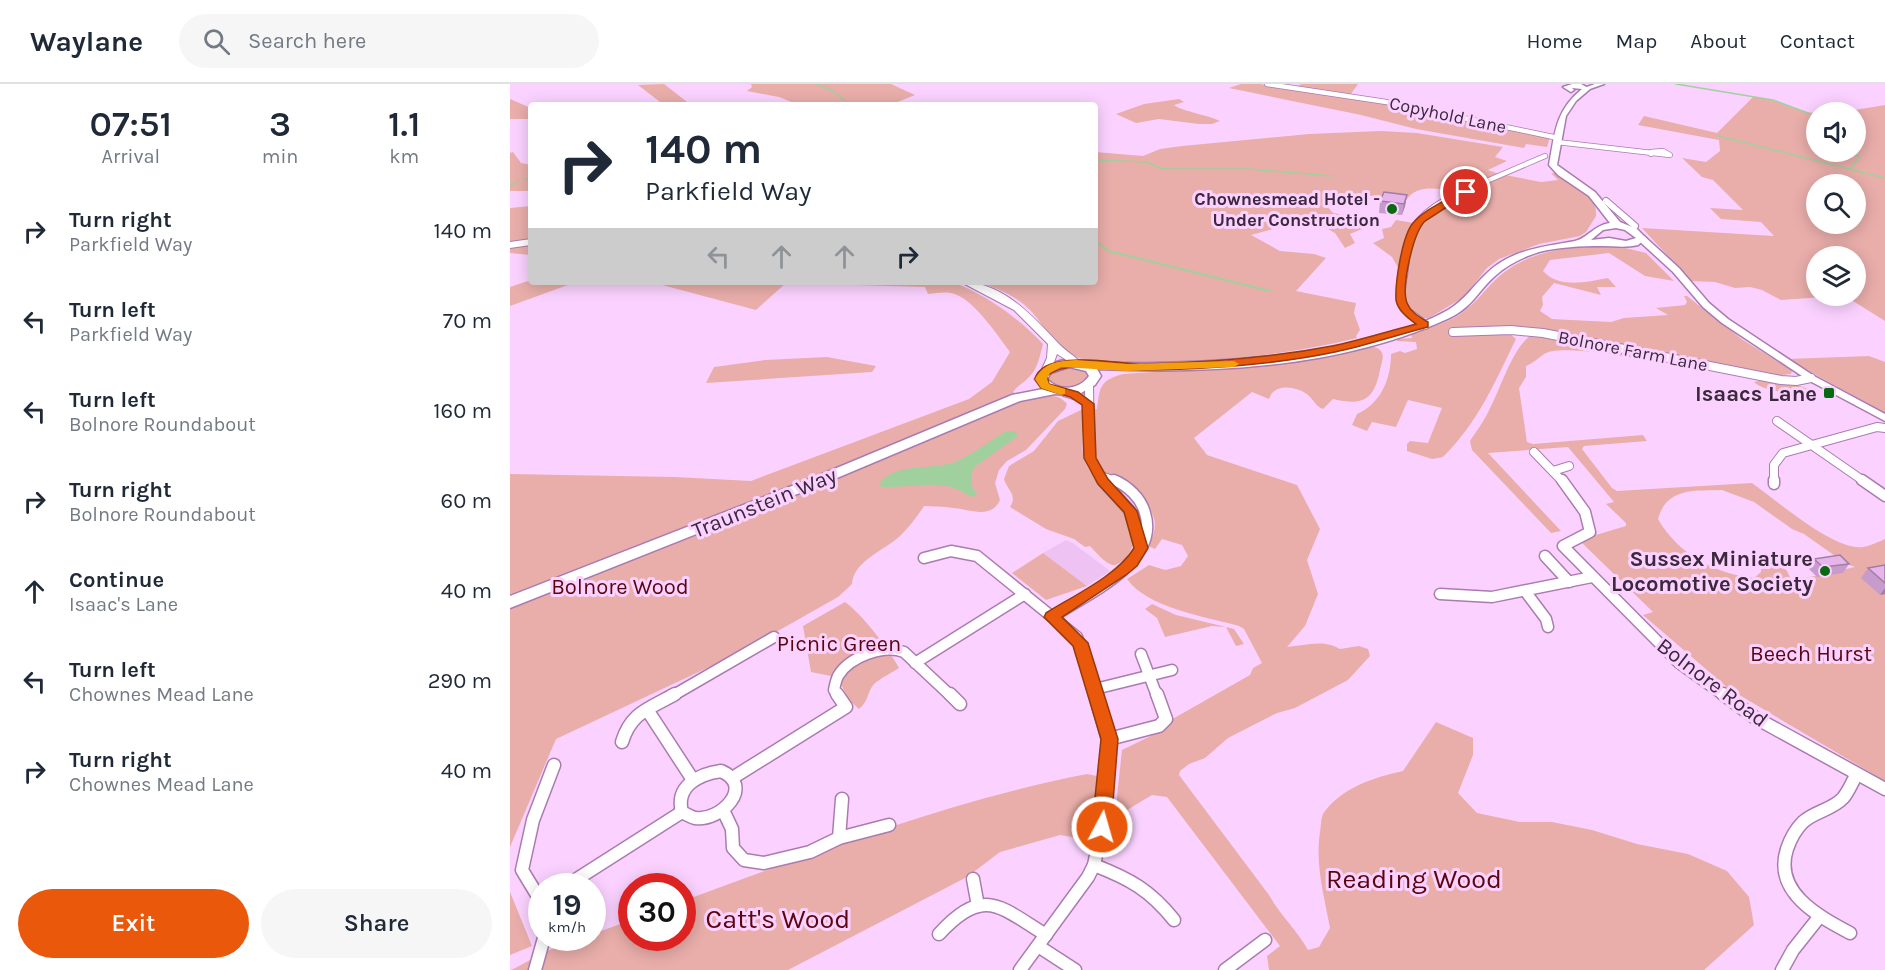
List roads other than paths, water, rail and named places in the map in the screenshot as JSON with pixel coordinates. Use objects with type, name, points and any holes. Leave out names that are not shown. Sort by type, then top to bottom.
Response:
[{"type":"highway","points":[[1060,391],[1045,386],[1043,375],[1059,364],[1127,368],[1198,366],[1256,362],[1335,349],[1425,325],[1452,313],[1492,273],[1513,259],[1543,249],[1581,242],[1638,242],[1641,238],[1633,230],[1613,222],[1606,206],[1556,169],[1553,160],[1569,88],[1587,87]]},
{"type":"highway","points":[[1598,230],[1606,206]]},
{"type":"highway","points":[[1581,242],[1598,230],[1621,227]]},
{"type":"highway","points":[[1598,230],[1605,240],[1622,243]]},
{"type":"highway","points":[[1080,364],[1094,372],[1091,383]]},
{"type":"highway","name":"Traunstein Way","points":[[510,602],[820,480],[1016,398],[1091,383],[1127,368]]},
{"type":"highway","name":"Traunstein Way","points":[[1016,398],[1043,375]]},
{"type":"main road","points":[[1587,87],[1601,84]]},
{"type":"main road","points":[[1641,238],[1662,256],[1715,313],[1811,378],[1885,418]]},
{"type":"main road","points":[[510,245],[528,242]]},
{"type":"main road","points":[[1622,243],[1662,256]]},
{"type":"main road","points":[[973,285],[1014,305],[1063,355],[1080,364]]},
{"type":"main road","points":[[1043,375],[1052,358],[1052,345]]},
{"type":"street","name":"Copyhold Lane","points":[[1267,84],[1393,103],[1558,140],[1651,154]]},
{"type":"street","points":[[1425,325],[1403,307],[1400,294],[1405,272],[1406,249],[1415,226],[1430,212],[1458,195],[1522,163],[1542,158]]},
{"type":"street","points":[[1606,206],[1619,212],[1635,226]]},
{"type":"street","points":[[1606,206],[1619,212]]},
{"type":"street","name":"Bolnore Farm Lane","points":[[1453,332],[1511,330],[1543,333],[1781,380],[1796,381],[1811,378]]},
{"type":"street","points":[[1091,383],[1088,404],[1090,458],[1105,485],[1130,511],[1141,548]]},
{"type":"street","points":[[1060,391],[1080,397],[1088,404]]},
{"type":"street","points":[[1774,484],[1774,465],[1778,458],[1790,450],[1881,428],[1877,417],[1863,407]]},
{"type":"street","points":[[1777,421],[1885,496]]},
{"type":"street","points":[[1534,452],[1553,471],[1569,466]]},
{"type":"street","name":"Bolnore Road","points":[[1553,471],[1587,514],[1591,525],[1590,532],[1563,546],[1592,578],[1679,663],[1737,706],[1885,789]]},
{"type":"street","points":[[1052,617],[1121,571],[1132,562],[1145,543],[1149,523],[1142,504],[1123,485],[1101,476]]},
{"type":"street","points":[[924,558],[942,547],[977,556],[1025,594],[1080,643],[1109,739],[1104,798],[1094,865],[1088,877],[1020,970]]},
{"type":"street","points":[[1545,556],[1569,582]]},
{"type":"street","points":[[1440,594],[1492,597],[1592,578]]},
{"type":"street","points":[[1525,591],[1546,619],[1548,627]]},
{"type":"street","points":[[915,663],[1025,594]]},
{"type":"street","points":[[622,742],[626,728],[632,719],[774,637]]},
{"type":"street","points":[[734,777],[849,711],[834,690],[837,677],[849,664],[859,658],[887,649],[904,652],[960,704]]},
{"type":"street","points":[[1109,739],[1160,726],[1166,719],[1140,654]]},
{"type":"street","points":[[1095,689],[1172,669]]},
{"type":"street","points":[[648,711],[693,780]]},
{"type":"street","points":[[528,880],[522,870],[533,820],[554,765]]},
{"type":"street","points":[[712,772],[728,772],[734,777],[737,789],[730,803],[723,810],[704,818],[687,816],[679,806],[682,793],[693,780],[712,772]]},
{"type":"street","points":[[1850,933],[1820,916],[1797,897],[1786,884],[1782,871],[1782,860],[1793,835],[1803,823],[1844,797],[1857,774]]},
{"type":"street","points":[[839,838],[843,799]]},
{"type":"street","points":[[723,810],[732,829],[733,848],[744,860],[764,863],[810,852],[839,838],[889,825]]},
{"type":"street","points":[[586,873],[682,812]]},
{"type":"street","points":[[1094,865],[1136,882],[1155,896],[1174,920]]},
{"type":"street","points":[[973,879],[978,906]]},
{"type":"street","points":[[939,934],[956,916],[978,906],[997,905],[1075,970]]},
{"type":"street","points":[[1782,970],[1793,950],[1820,916]]},
{"type":"street","points":[[1225,970],[1265,940]]},
{"type":"street","points":[[536,970],[541,951]]},
{"type":"waterway","points":[[817,84],[833,91],[846,102]]},
{"type":"waterway","points":[[1676,84],[1773,100],[1806,112]]},
{"type":"waterway","points":[[1718,136],[1885,178]]},
{"type":"waterway","points":[[1098,160],[1146,162],[1163,169],[1248,169],[1332,176]]},
{"type":"waterway","points":[[1851,169],[1856,162]]},
{"type":"waterway","points":[[524,179],[528,180]]},
{"type":"waterway","points":[[513,184],[510,185],[517,183],[518,180]]},
{"type":"waterway","points":[[1098,243],[1109,251],[1270,291]]},
{"type":"place","name":"Chownesmead Hotel - Under Construction","points":[[1392,209]]},
{"type":"place","name":"Isaacs Lane","points":[[1829,393]]},
{"type":"place","name":"Sussex Miniature Locomotive Society","points":[[1825,571]]},
{"type":"park label","name":"Bolnore Wood","points":[[620,586]]},
{"type":"park label","name":"Picnic Green","points":[[839,643]]},
{"type":"park label","name":"Beech Hurst","points":[[1811,653]]},
{"type":"park label","name":"Reading Wood","points":[[1414,879]]},
{"type":"park label","name":"Catt's Wood","points":[[778,919]]}]
